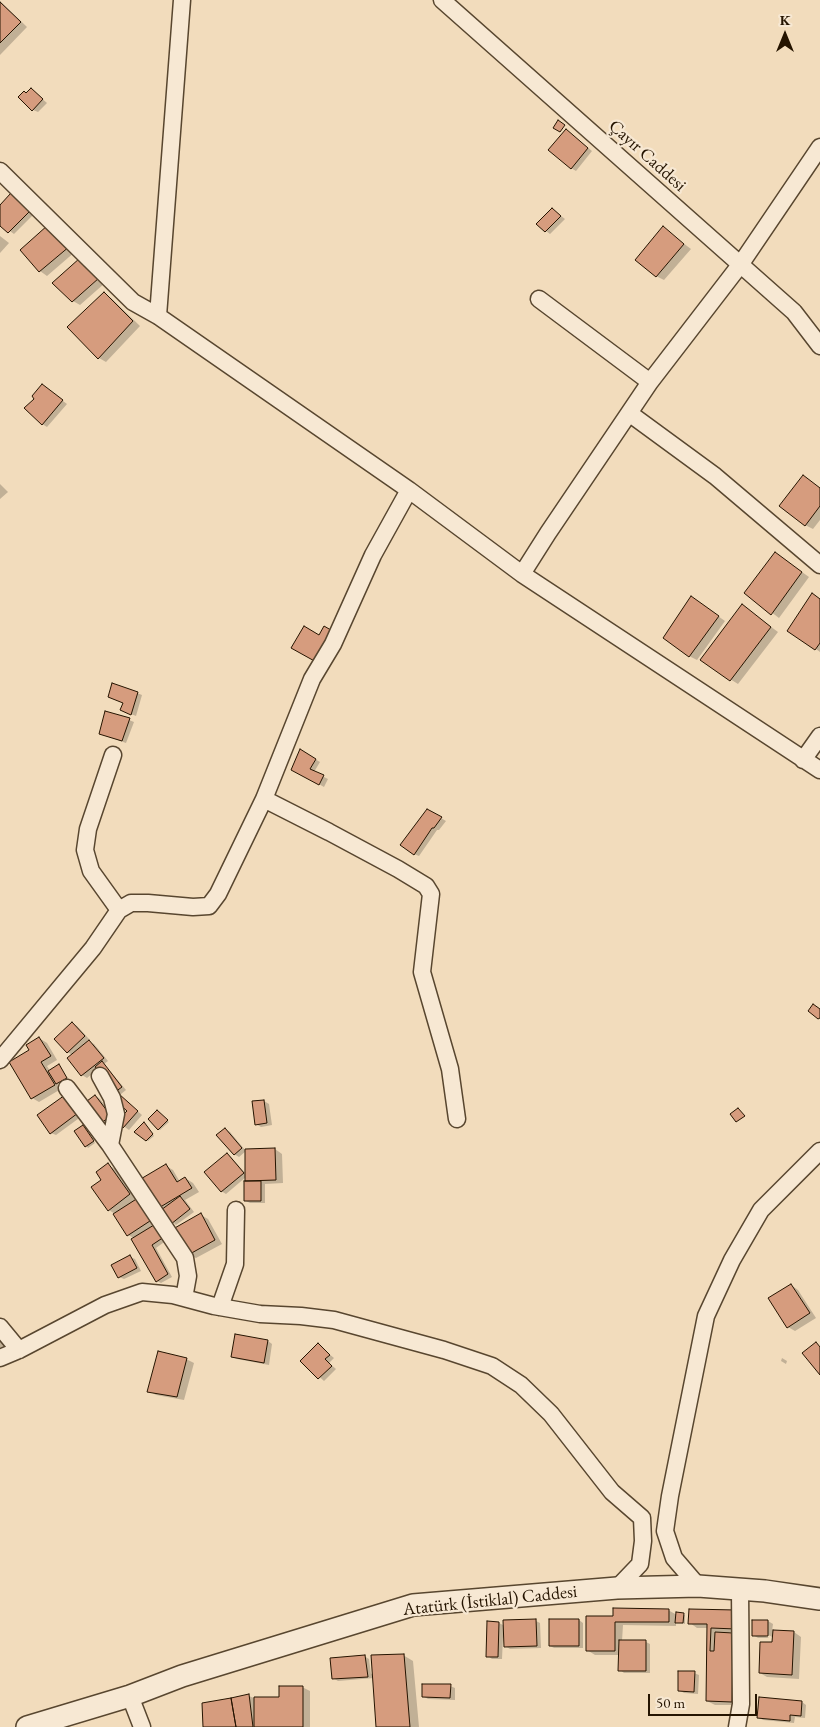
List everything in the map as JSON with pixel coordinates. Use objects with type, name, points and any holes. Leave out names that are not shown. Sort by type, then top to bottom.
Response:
[{"type":"street","points":[[158,316],[182,0]]},
{"type":"street","name":"Çayır Caddesi","points":[[442,0],[794,312],[820,346]]},
{"type":"street","points":[[522,574],[548,532],[650,382],[740,265],[820,147]]},
{"type":"street","points":[[0,171],[133,302],[158,316],[409,490],[522,574],[820,770]]},
{"type":"street","points":[[539,299],[650,382]]},
{"type":"street","points":[[629,413],[716,476],[820,565]]},
{"type":"street","points":[[0,1060],[92,948],[119,910],[131,903],[193,908],[209,906],[218,894],[264,799],[312,679],[333,644],[373,555],[409,490]]},
{"type":"street","points":[[803,760],[820,736]]},
{"type":"street","points":[[113,756],[88,829],[85,850],[91,871],[119,910]]},
{"type":"street","points":[[264,799],[398,869],[426,886],[431,894],[422,972],[450,1069],[457,1119]]},
{"type":"street","points":[[100,1076],[112,1098],[116,1114],[110,1145]]},
{"type":"street","points":[[67,1088],[110,1145],[185,1258],[188,1276],[184,1298]]},
{"type":"street","points":[[698,1586],[674,1558],[665,1532],[706,1316],[732,1260],[761,1210],[820,1151]]},
{"type":"street","points":[[220,1307],[235,1264],[236,1210]]},
{"type":"street","points":[[0,1358],[105,1305],[142,1292],[184,1298],[260,1314],[334,1320],[444,1350],[492,1366],[521,1385],[551,1414],[612,1492],[642,1518],[643,1541],[640,1564],[617,1588]]},
{"type":"street","points":[[0,1327],[19,1350]]},
{"type":"street","name":"Atatürk (İstiklal) Caddesi","points":[[27,1727],[130,1696],[182,1676],[413,1605],[617,1588],[698,1586],[765,1591],[820,1599]]},
{"type":"street","points":[[737,1727],[741,1704],[740,1590]]},
{"type":"street","points":[[130,1696],[142,1727]]},
{"type":"building","points":[[0,2],[21,22],[0,43]]},
{"type":"building","points":[[31,88],[43,99],[32,111],[18,97],[24,91],[26,93]]},
{"type":"building","points":[[558,120],[565,125],[560,132],[553,128]]},
{"type":"building","points":[[566,129],[588,148],[571,169],[548,150]]},
{"type":"building","points":[[11,193],[31,210],[8,233],[0,226],[0,205]]},
{"type":"building","points":[[552,208],[561,216],[545,232],[536,224]]},
{"type":"building","points":[[48,225],[70,246],[39,272],[20,250]]},
{"type":"building","points":[[663,226],[684,244],[656,277],[635,260]]},
{"type":"building","points":[[80,258],[99,278],[72,302],[52,283]]},
{"type":"building","points":[[104,292],[133,321],[98,359],[67,327]]},
{"type":"building","points":[[42,384],[63,400],[42,425],[24,408],[34,399],[32,396]]},
{"type":"building","points":[[803,475],[820,488],[820,506],[805,526],[779,506]]},
{"type":"building","points":[[775,552],[802,572],[771,615],[744,593]]},
{"type":"building","points":[[812,593],[820,599],[820,643],[815,650],[787,631]]},
{"type":"building","points":[[691,596],[719,616],[689,657],[663,638]]},
{"type":"building","points":[[742,604],[771,627],[730,681],[700,660]]},
{"type":"building","points":[[304,626],[319,635],[324,626],[336,633],[318,663],[291,648]]},
{"type":"building","points":[[112,683],[138,692],[131,715],[120,710],[123,703],[108,697]]},
{"type":"building","points":[[105,711],[130,718],[122,741],[99,734]]},
{"type":"building","points":[[300,749],[316,759],[310,769],[324,775],[319,785],[291,770]]},
{"type":"building","points":[[427,809],[442,817],[432,828],[414,855],[400,845]]},
{"type":"building","points":[[813,1004],[820,1009],[820,1018],[818,1019],[808,1011]]},
{"type":"building","points":[[72,1022],[85,1036],[67,1053],[54,1039]]},
{"type":"building","points":[[39,1037],[51,1056],[41,1062],[55,1085],[31,1099],[9,1062],[29,1050],[26,1045]]},
{"type":"building","points":[[89,1040],[104,1058],[81,1076],[67,1058]]},
{"type":"building","points":[[102,1061],[122,1087],[115,1092],[95,1067]]},
{"type":"building","points":[[59,1064],[67,1078],[56,1084],[48,1071]]},
{"type":"building","points":[[119,1094],[138,1111],[123,1128],[116,1122],[127,1111],[114,1099]]},
{"type":"building","points":[[65,1095],[78,1113],[50,1134],[37,1115]]},
{"type":"building","points":[[95,1095],[111,1116],[94,1128],[79,1107]]},
{"type":"building","points":[[264,1100],[267,1123],[255,1125],[252,1101]]},
{"type":"building","points":[[738,1108],[745,1116],[736,1122],[730,1114]]},
{"type":"building","points":[[157,1110],[168,1120],[158,1130],[148,1119]]},
{"type":"building","points":[[144,1122],[153,1134],[146,1141],[134,1132]]},
{"type":"building","points":[[83,1125],[94,1141],[85,1147],[74,1131]]},
{"type":"building","points":[[225,1128],[242,1148],[234,1155],[216,1135]]},
{"type":"building","points":[[275,1148],[276,1180],[245,1181],[245,1149]]},
{"type":"building","points":[[227,1153],[244,1173],[221,1192],[204,1172]]},
{"type":"building","points":[[108,1163],[130,1194],[108,1211],[91,1187],[101,1180],[96,1172]]},
{"type":"building","points":[[166,1164],[177,1182],[185,1177],[192,1188],[157,1209],[139,1180]]},
{"type":"building","points":[[244,1181],[261,1181],[261,1201],[244,1201]]},
{"type":"building","points":[[180,1196],[190,1209],[171,1224],[161,1210]]},
{"type":"building","points":[[138,1198],[153,1219],[127,1236],[113,1214]]},
{"type":"building","points":[[201,1213],[215,1240],[188,1255],[173,1229]]},
{"type":"building","points":[[154,1225],[164,1237],[152,1245],[168,1274],[156,1282],[131,1239]]},
{"type":"building","points":[[130,1255],[137,1268],[118,1278],[111,1265]]},
{"type":"building","points":[[791,1284],[810,1313],[787,1328],[768,1298]]},
{"type":"building","points":[[235,1334],[268,1340],[264,1363],[231,1357]]},
{"type":"building","points":[[816,1342],[820,1347],[820,1375],[802,1353]]},
{"type":"building","points":[[318,1343],[330,1355],[325,1359],[332,1366],[318,1379],[300,1361]]},
{"type":"building","points":[[158,1351],[187,1358],[177,1397],[147,1392]]},
{"type":"building","points":[[613,1608],[669,1609],[669,1622],[615,1622],[615,1651],[586,1651],[586,1616],[613,1616]]},
{"type":"building","points":[[689,1609],[736,1610],[736,1629],[711,1628],[710,1651],[714,1651],[715,1632],[733,1633],[732,1702],[706,1701],[707,1624],[688,1624]]},
{"type":"building","points":[[676,1612],[684,1613],[683,1623],[675,1623]]},
{"type":"building","points":[[536,1619],[537,1646],[504,1647],[503,1620]]},
{"type":"building","points":[[549,1619],[579,1619],[579,1646],[549,1646]]},
{"type":"building","points":[[752,1620],[768,1620],[768,1636],[752,1636]]},
{"type":"building","points":[[487,1621],[499,1622],[498,1657],[486,1657]]},
{"type":"building","points":[[773,1630],[794,1631],[792,1675],[759,1673],[760,1642],[772,1642]]},
{"type":"building","points":[[619,1640],[646,1640],[646,1671],[618,1671]]},
{"type":"building","points":[[404,1654],[410,1727],[376,1727],[371,1655]]},
{"type":"building","points":[[365,1655],[368,1677],[332,1679],[330,1658]]},
{"type":"building","points":[[678,1671],[695,1671],[694,1692],[678,1691]]},
{"type":"building","points":[[422,1684],[451,1684],[450,1698],[422,1697]]},
{"type":"building","points":[[279,1686],[303,1686],[303,1727],[254,1727],[254,1697],[279,1697]]},
{"type":"building","points":[[249,1694],[253,1727],[236,1727],[231,1698]]},
{"type":"building","points":[[759,1697],[802,1701],[801,1716],[790,1715],[790,1721],[757,1718]]},
{"type":"building","points":[[231,1698],[236,1727],[203,1727],[202,1703]]}]
